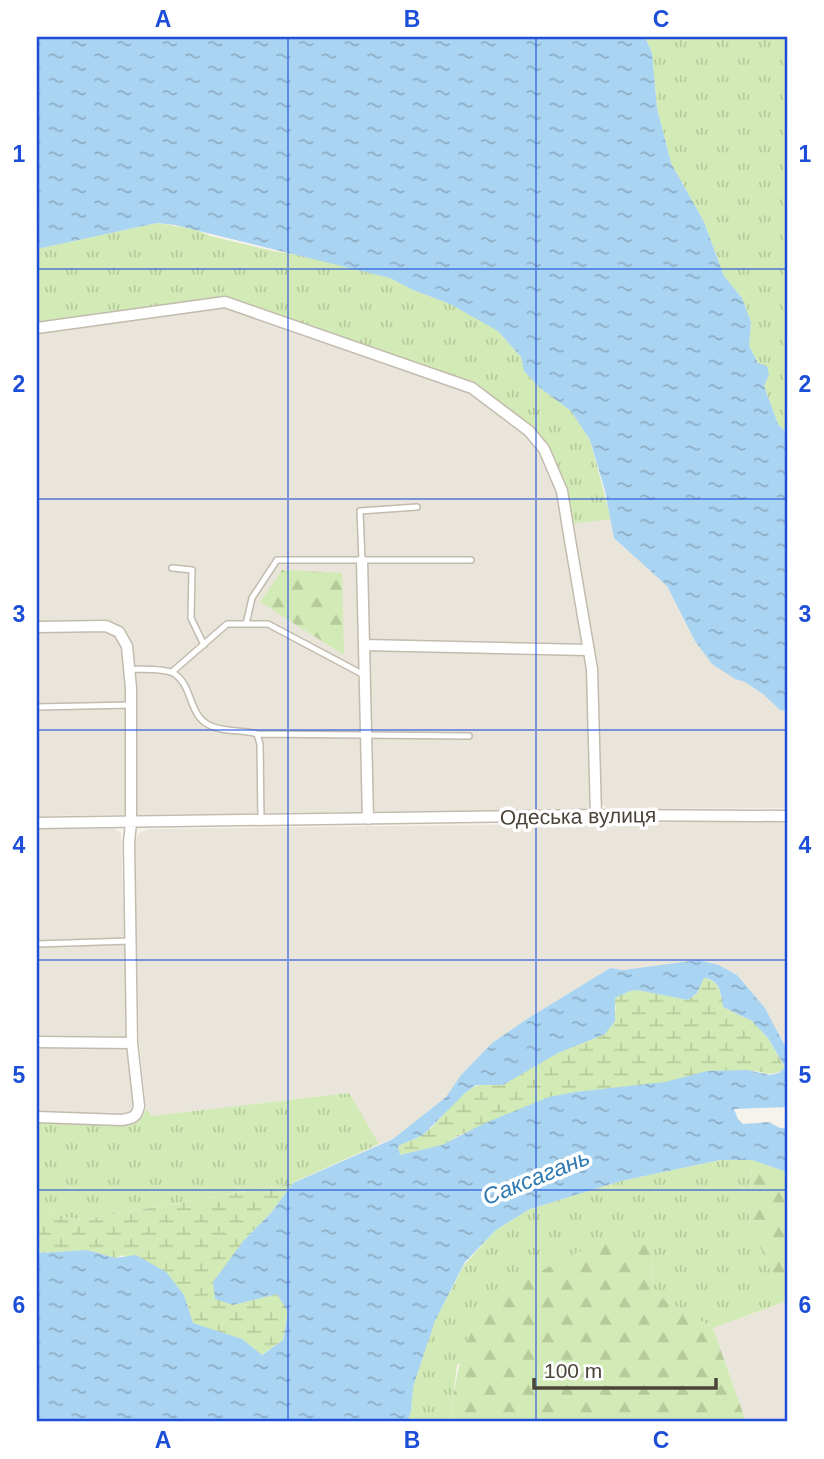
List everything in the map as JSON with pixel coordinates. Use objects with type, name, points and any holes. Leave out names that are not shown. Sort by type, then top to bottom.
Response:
[{"type":"street","points":[[37,328],[225,302],[472,388],[529,431],[544,449],[562,491],[592,669],[596,815]]},
{"type":"street","points":[[362,561],[368,819]]},
{"type":"street","points":[[37,627],[106,626],[118,632],[127,646],[131,705],[129,842],[132,1044],[139,1106],[134,1118],[122,1120],[37,1117]]},
{"type":"street","points":[[364,645],[588,650]]},
{"type":"street","name":"Одеська вулиця","points":[[37,823],[596,815],[787,816]]},
{"type":"street","points":[[37,1042],[132,1044]]},
{"type":"lane","points":[[362,561],[360,511],[417,507]]},
{"type":"lane","points":[[246,624],[252,597],[277,560],[471,560]]},
{"type":"lane","points":[[172,568],[192,570],[191,618],[204,645]]},
{"type":"lane","points":[[172,672],[227,624],[268,624],[364,675]]},
{"type":"lane","points":[[129,669],[172,672],[185,684],[191,702],[209,726],[257,734],[469,736]]},
{"type":"lane","points":[[37,707],[131,705]]},
{"type":"lane","points":[[257,734],[260,744],[261,820]]},
{"type":"lane","points":[[37,944],[130,941]]},
{"type":"shaded area","points":[[225,308],[470,391],[526,434],[540,451],[557,491],[587,670],[591,804],[587,809],[37,816],[37,333]]},
{"type":"shaded area","points":[[611,519],[614,538],[667,586],[695,641],[704,652],[735,679],[763,694],[780,710],[787,711],[787,808],[608,809],[600,803],[597,670],[572,524]]},
{"type":"shaded area","points":[[776,821],[787,823],[787,1050],[765,1008],[737,975],[719,965],[698,960],[623,970],[610,968],[492,1043],[461,1075],[446,1097],[393,1139],[379,1144],[348,1093],[152,1116],[146,1109],[139,1040],[134,844],[139,833],[149,829]]},
{"type":"shaded area","points":[[37,829],[115,829],[121,833],[127,1040],[134,1103],[130,1113],[122,1116],[37,1113]]},
{"type":"shaded area","points":[[787,1301],[787,1422],[746,1422],[713,1328]]},
{"type":"green space","points":[[645,37],[787,37],[787,433],[778,424],[764,386],[769,375],[758,363],[749,346],[751,322],[742,298],[724,276],[704,222],[671,163],[657,108],[652,53]]},
{"type":"green space","points":[[157,223],[194,229],[211,236],[312,257],[390,278],[485,322],[498,331],[521,357],[524,371],[540,388],[571,411],[590,440],[611,519],[572,524],[567,488],[548,447],[474,385],[227,297],[37,323],[37,249]]},
{"type":"green space","points":[[282,570],[342,573],[344,655],[260,602]]},
{"type":"green space","points":[[704,978],[717,985],[723,1007],[752,1021],[768,1038],[785,1068],[775,1073],[756,1071],[575,1092],[462,1134],[442,1145],[400,1156],[398,1146],[424,1134],[456,1100],[474,1087],[495,1085],[558,1053],[605,1034],[616,1009],[614,998],[637,990],[688,1000],[697,993]]},
{"type":"green space","points":[[349,1093],[379,1144],[292,1183],[82,1220],[37,1211],[37,1123],[124,1126],[138,1121],[146,1109],[152,1116]]},
{"type":"green space","points":[[720,1160],[752,1160],[749,1221],[784,1302],[713,1328],[652,1292],[653,1252],[457,1365],[450,1422],[407,1422],[411,1412],[413,1387],[435,1321],[464,1265],[496,1230],[530,1209],[621,1181]]},
{"type":"green space","points":[[752,1160],[787,1172],[787,1301],[784,1302],[749,1221]]},
{"type":"green space","points":[[293,1183],[270,1214],[244,1240],[233,1305],[277,1294],[288,1311],[283,1340],[261,1355],[242,1339],[193,1324],[184,1295],[123,1255],[115,1258],[87,1250],[37,1253],[37,1211],[82,1220]]},
{"type":"green space","points":[[623,1238],[640,1238],[653,1251],[652,1292],[713,1328],[746,1422],[450,1422],[461,1359],[476,1324],[486,1312],[518,1286],[559,1261],[598,1244]]},
{"type":"water","points":[[37,37],[645,37],[652,53],[657,108],[671,163],[704,222],[724,276],[742,298],[751,322],[749,346],[758,363],[767,366],[769,375],[764,386],[778,424],[787,433],[787,711],[780,710],[763,694],[712,664],[695,641],[667,586],[614,538],[605,491],[590,440],[571,411],[540,388],[524,371],[521,357],[498,331],[450,304],[390,278],[175,225],[157,223],[37,249]]},
{"type":"water","name":"Саксагань","points":[[698,960],[719,965],[737,975],[765,1008],[787,1050],[787,1107],[734,1109],[743,1124],[769,1122],[780,1128],[787,1128],[787,1172],[752,1160],[720,1160],[621,1181],[530,1209],[496,1230],[465,1262],[435,1321],[413,1387],[411,1412],[407,1422],[37,1422],[37,1253],[87,1250],[115,1258],[136,1255],[166,1272],[184,1295],[193,1323],[242,1339],[262,1355],[283,1340],[288,1312],[277,1294],[233,1305],[215,1299],[213,1282],[244,1240],[270,1214],[293,1183],[393,1139],[446,1097],[461,1075],[492,1043],[610,968],[623,970]],"holes":[[[704,978],[717,984],[723,1007],[752,1021],[768,1038],[785,1067],[779,1073],[770,1075],[748,1070],[707,1071],[665,1082],[549,1097],[485,1123],[442,1145],[400,1155],[398,1146],[423,1135],[476,1085],[503,1085],[558,1053],[605,1034],[615,1021],[615,998],[637,990],[688,1000],[697,993]]]}]
